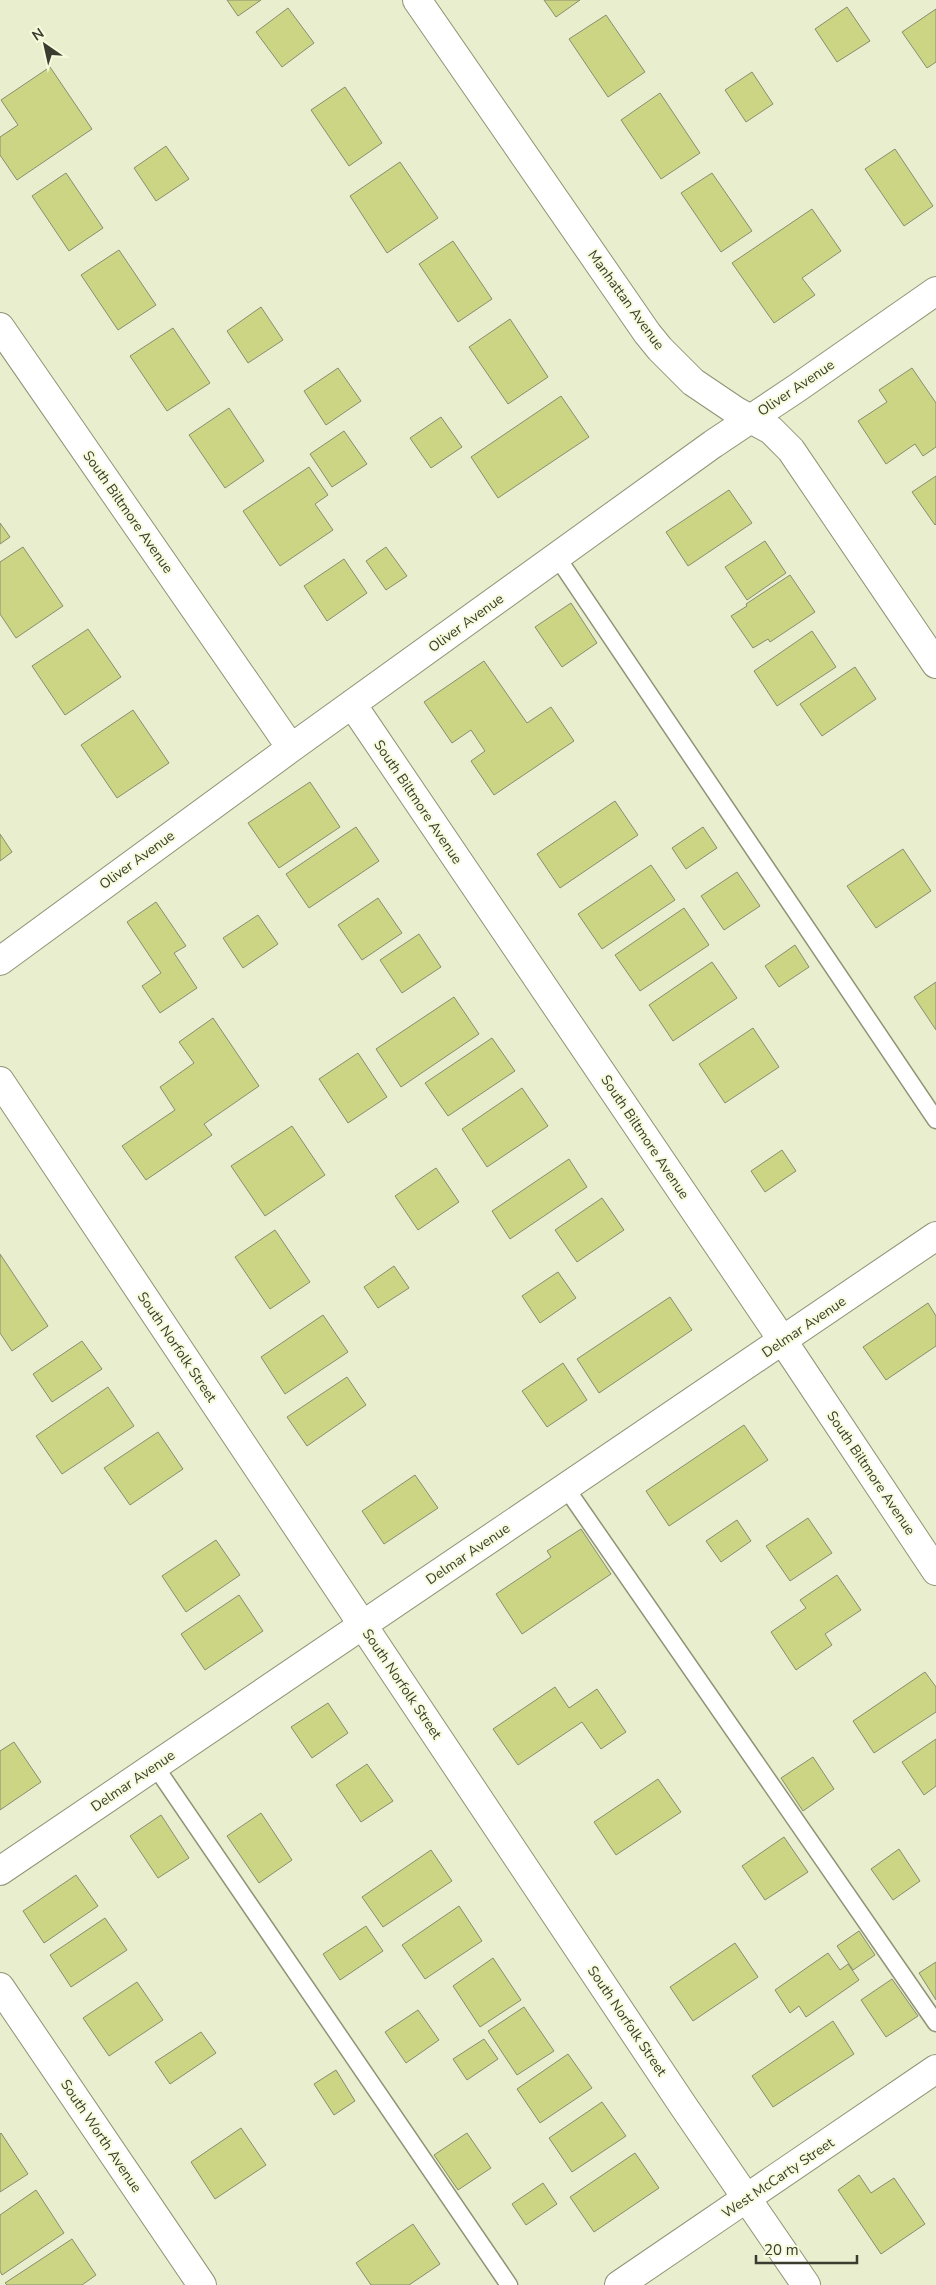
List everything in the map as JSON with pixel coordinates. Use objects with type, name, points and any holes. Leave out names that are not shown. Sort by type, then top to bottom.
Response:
[{"type":"street","name":"Manhattan Avenue","points":[[417,0],[656,344],[693,382],[736,411],[753,418],[772,430],[791,450],[936,664]]},
{"type":"street","name":"Oliver Avenue","points":[[0,961],[291,748],[713,444],[936,291]]},
{"type":"street","name":"South Biltmore Avenue","points":[[0,327],[291,748]]},
{"type":"street","name":"South Biltmore Avenue","points":[[352,704],[783,1341],[936,1571]]},
{"type":"street","name":"South Norfolk Street","points":[[0,1081],[806,2285]]},
{"type":"street","name":"Delmar Avenue","points":[[0,1871],[936,1236]]},
{"type":"street","name":"South Worth Avenue","points":[[0,1987],[202,2285]]},
{"type":"street","name":"West McCarty Street","points":[[619,2285],[936,2070]]},
{"type":"lane","points":[[557,556],[936,1120]]},
{"type":"lane","points":[[566,1488],[936,2023]]},
{"type":"lane","points":[[155,1766],[509,2285]]},
{"type":"building","points":[[227,0],[261,0],[238,16]]},
{"type":"building","points":[[544,0],[580,0],[556,17]]},
{"type":"building","points":[[847,7],[870,41],[837,62],[815,29]]},
{"type":"building","points":[[288,8],[314,43],[282,67],[256,32]]},
{"type":"building","points":[[936,9],[936,62],[927,68],[902,32]]},
{"type":"building","points":[[606,15],[645,72],[608,97],[569,39]]},
{"type":"building","points":[[50,67],[92,129],[17,180],[0,155],[0,137],[18,125],[1,100]]},
{"type":"building","points":[[752,72],[773,104],[746,122],[725,90]]},
{"type":"building","points":[[345,87],[382,143],[349,166],[311,110]]},
{"type":"building","points":[[660,93],[700,153],[661,179],[621,120]]},
{"type":"building","points":[[166,146],[189,179],[156,201],[134,168]]},
{"type":"building","points":[[895,149],[933,206],[904,226],[865,169]]},
{"type":"building","points":[[400,162],[438,218],[387,253],[350,196]]},
{"type":"building","points":[[66,173],[103,228],[69,251],[32,196]]},
{"type":"building","points":[[712,173],[752,231],[721,252],[681,193]]},
{"type":"building","points":[[812,209],[841,251],[802,278],[815,295],[774,323],[732,263]]},
{"type":"building","points":[[453,241],[492,299],[458,322],[419,264]]},
{"type":"building","points":[[119,250],[156,305],[118,330],[81,275]]},
{"type":"building","points":[[261,307],[283,340],[248,363],[227,331]]},
{"type":"building","points":[[510,319],[548,377],[508,404],[469,347]]},
{"type":"building","points":[[173,328],[210,383],[167,411],[130,356]]},
{"type":"building","points":[[338,368],[361,401],[326,425],[304,391]]},
{"type":"building","points":[[912,368],[936,403],[936,447],[923,456],[915,444],[886,464],[858,421],[887,402],[879,390]]},
{"type":"building","points":[[561,396],[589,437],[498,498],[471,457]]},
{"type":"building","points":[[229,408],[264,461],[225,488],[189,435]]},
{"type":"building","points":[[441,417],[462,447],[431,468],[410,438]]},
{"type":"building","points":[[344,431],[367,464],[332,487],[310,454]]},
{"type":"building","points":[[309,467],[328,495],[315,504],[333,530],[280,566],[243,511]]},
{"type":"building","points":[[936,476],[936,524],[935,525],[912,492]]},
{"type":"building","points":[[729,490],[752,523],[688,566],[666,532]]},
{"type":"building","points":[[0,523],[10,537],[0,544]]},
{"type":"building","points":[[765,541],[786,573],[747,600],[725,567]]},
{"type":"building","points":[[23,547],[63,606],[16,638],[0,614],[0,562]]},
{"type":"building","points":[[386,547],[407,576],[386,590],[366,561]]},
{"type":"building","points":[[344,559],[367,593],[327,621],[304,586]]},
{"type":"building","points":[[790,575],[815,612],[770,642],[768,639],[753,648],[731,616]]},
{"type":"building","points":[[571,603],[597,643],[562,667],[535,627]]},
{"type":"building","points":[[88,629],[121,677],[65,715],[32,666]]},
{"type":"building","points":[[812,631],[836,667],[777,706],[754,671]]},
{"type":"building","points":[[484,661],[527,723],[551,707],[574,741],[494,795],[471,761],[485,751],[471,730],[452,743],[424,702]]},
{"type":"building","points":[[855,667],[876,699],[822,736],[800,704]]},
{"type":"building","points":[[133,710],[169,763],[117,798],[81,745]]},
{"type":"building","points":[[310,782],[340,827],[279,868],[248,823]]},
{"type":"building","points":[[615,801],[638,835],[560,888],[537,854]]},
{"type":"building","points":[[356,827],[379,861],[309,908],[286,874]]},
{"type":"building","points":[[703,827],[717,848],[686,869],[672,848]]},
{"type":"building","points":[[0,834],[12,852],[0,861]]},
{"type":"building","points":[[903,849],[931,891],[876,928],[847,886]]},
{"type":"building","points":[[651,865],[675,900],[602,949],[578,914]]},
{"type":"building","points":[[737,872],[760,906],[724,930],[701,896]]},
{"type":"building","points":[[378,898],[402,933],[362,960],[338,925]]},
{"type":"building","points":[[156,902],[186,946],[174,953],[197,988],[160,1013],[142,986],[161,973],[127,922]]},
{"type":"building","points":[[684,908],[709,945],[640,991],[615,955]]},
{"type":"building","points":[[258,915],[278,944],[243,968],[223,938]]},
{"type":"building","points":[[419,934],[441,967],[402,993],[380,960]]},
{"type":"building","points":[[795,945],[809,967],[779,987],[765,966]]},
{"type":"building","points":[[712,962],[737,998],[673,1041],[649,1005]]},
{"type":"building","points":[[936,982],[936,1030],[914,997]]},
{"type":"building","points":[[454,997],[479,1034],[401,1087],[376,1049]]},
{"type":"building","points":[[213,1018],[259,1086],[204,1124],[212,1135],[146,1180],[122,1146],[175,1110],[160,1087],[194,1063],[179,1042]]},
{"type":"building","points":[[753,1028],[779,1067],[725,1103],[699,1064]]},
{"type":"building","points":[[492,1038],[515,1071],[448,1116],[425,1083]]},
{"type":"building","points":[[358,1053],[387,1097],[348,1123],[319,1079]]},
{"type":"building","points":[[522,1088],[548,1126],[487,1167],[462,1129]]},
{"type":"building","points":[[292,1126],[325,1175],[265,1216],[231,1166]]},
{"type":"building","points":[[782,1150],[796,1171],[765,1192],[751,1171]]},
{"type":"building","points":[[569,1159],[587,1187],[510,1239],[492,1211]]},
{"type":"building","points":[[436,1168],[459,1202],[418,1230],[395,1196]]},
{"type":"building","points":[[602,1198],[624,1230],[577,1262],[555,1230]]},
{"type":"building","points":[[275,1230],[310,1282],[270,1309],[235,1257]]},
{"type":"building","points":[[0,1254],[48,1326],[12,1351],[0,1333]]},
{"type":"building","points":[[394,1266],[409,1288],[378,1308],[364,1287]]},
{"type":"building","points":[[558,1272],[576,1298],[540,1323],[522,1296]]},
{"type":"building","points":[[670,1297],[692,1330],[599,1393],[577,1359]]},
{"type":"building","points":[[928,1303],[936,1316],[936,1346],[886,1380],[863,1347]]},
{"type":"building","points":[[323,1315],[348,1352],[285,1394],[261,1357]]},
{"type":"building","points":[[82,1341],[102,1369],[52,1402],[33,1374]]},
{"type":"building","points":[[563,1363],[587,1400],[547,1427],[522,1391]]},
{"type":"building","points":[[347,1377],[366,1405],[307,1446],[287,1417]]},
{"type":"building","points":[[108,1387],[134,1426],[62,1474],[36,1436]]},
{"type":"building","points":[[744,1425],[768,1460],[669,1526],[646,1491]]},
{"type":"building","points":[[158,1432],[183,1469],[130,1505],[104,1468]]},
{"type":"building","points":[[415,1475],[438,1508],[384,1544],[362,1511]]},
{"type":"building","points":[[808,1518],[832,1553],[790,1581],[766,1546]]},
{"type":"building","points":[[737,1520],[751,1541],[721,1562],[706,1541]]},
{"type":"building","points":[[581,1529],[611,1574],[522,1634],[496,1594],[551,1557],[547,1551]]},
{"type":"building","points":[[216,1540],[240,1575],[186,1612],[162,1576]]},
{"type":"building","points":[[837,1575],[861,1610],[825,1634],[832,1645],[796,1670],[771,1632],[806,1608],[800,1600]]},
{"type":"building","points":[[239,1595],[263,1631],[205,1670],[181,1634]]},
{"type":"building","points":[[925,1672],[936,1687],[936,1712],[874,1753],[853,1721]]},
{"type":"building","points":[[555,1687],[569,1708],[597,1689],[626,1732],[601,1749],[582,1722],[518,1765],[493,1729]]},
{"type":"building","points":[[328,1703],[348,1733],[312,1758],[291,1727]]},
{"type":"building","points":[[936,1739],[936,1786],[924,1795],[902,1762]]},
{"type":"building","points":[[14,1742],[41,1782],[0,1810],[0,1751]]},
{"type":"building","points":[[813,1757],[834,1789],[803,1811],[781,1778]]},
{"type":"building","points":[[367,1764],[393,1801],[361,1822],[336,1785]]},
{"type":"building","points":[[658,1779],[681,1812],[616,1855],[594,1822]]},
{"type":"building","points":[[261,1813],[292,1860],[259,1883],[227,1836]]},
{"type":"building","points":[[161,1815],[189,1858],[158,1878],[130,1836]]},
{"type":"building","points":[[784,1837],[808,1872],[765,1900],[742,1866]]},
{"type":"building","points":[[899,1849],[920,1881],[893,1900],[871,1869]]},
{"type":"building","points":[[431,1850],[452,1881],[383,1927],[362,1897]]},
{"type":"building","points":[[76,1875],[98,1906],[44,1943],[23,1911]]},
{"type":"building","points":[[459,1906],[482,1941],[425,1979],[402,1945]]},
{"type":"building","points":[[105,1918],[127,1950],[71,1987],[50,1955]]},
{"type":"building","points":[[366,1926],[383,1951],[340,1980],[323,1954]]},
{"type":"building","points":[[859,1931],[875,1955],[853,1970],[837,1946]]},
{"type":"building","points":[[735,1943],[758,1977],[693,2021],[670,1987]]},
{"type":"building","points":[[828,1953],[840,1970],[848,1964],[859,1980],[806,2017],[799,2006],[790,2013],[775,1990]]},
{"type":"building","points":[[493,1958],[521,2000],[480,2027],[453,1986]]},
{"type":"building","points":[[936,1962],[936,2000],[919,1973]]},
{"type":"building","points":[[892,1979],[918,2016],[886,2037],[861,2000]]},
{"type":"building","points":[[137,1982],[163,2020],[109,2056],[83,2018]]},
{"type":"building","points":[[524,2007],[554,2051],[517,2075],[488,2031]]},
{"type":"building","points":[[418,2010],[439,2040],[406,2063],[385,2032]]},
{"type":"building","points":[[833,2021],[854,2054],[773,2107],[752,2076]]},
{"type":"building","points":[[201,2032],[216,2053],[170,2084],[155,2062]]},
{"type":"building","points":[[484,2039],[498,2059],[467,2080],[453,2059]]},
{"type":"building","points":[[568,2054],[592,2088],[540,2123],[517,2089]]},
{"type":"building","points":[[336,2070],[355,2101],[334,2115],[314,2084]]},
{"type":"building","points":[[602,2102],[626,2136],[572,2172],[549,2138]]},
{"type":"building","points":[[241,2128],[266,2165],[215,2199],[191,2162]]},
{"type":"building","points":[[467,2133],[491,2168],[458,2190],[434,2155]]},
{"type":"building","points":[[0,2134],[28,2174],[0,2192]]},
{"type":"building","points":[[635,2153],[659,2188],[594,2232],[570,2197]]},
{"type":"building","points":[[859,2175],[871,2193],[894,2178],[925,2224],[881,2254],[838,2190]]},
{"type":"building","points":[[543,2183],[557,2204],[526,2225],[512,2204]]},
{"type":"building","points":[[36,2190],[64,2233],[2,2275],[0,2271],[0,2215]]},
{"type":"building","points":[[413,2224],[440,2264],[409,2285],[371,2285],[356,2263]]},
{"type":"building","points":[[72,2239],[96,2275],[82,2285],[7,2285],[5,2283]]}]
